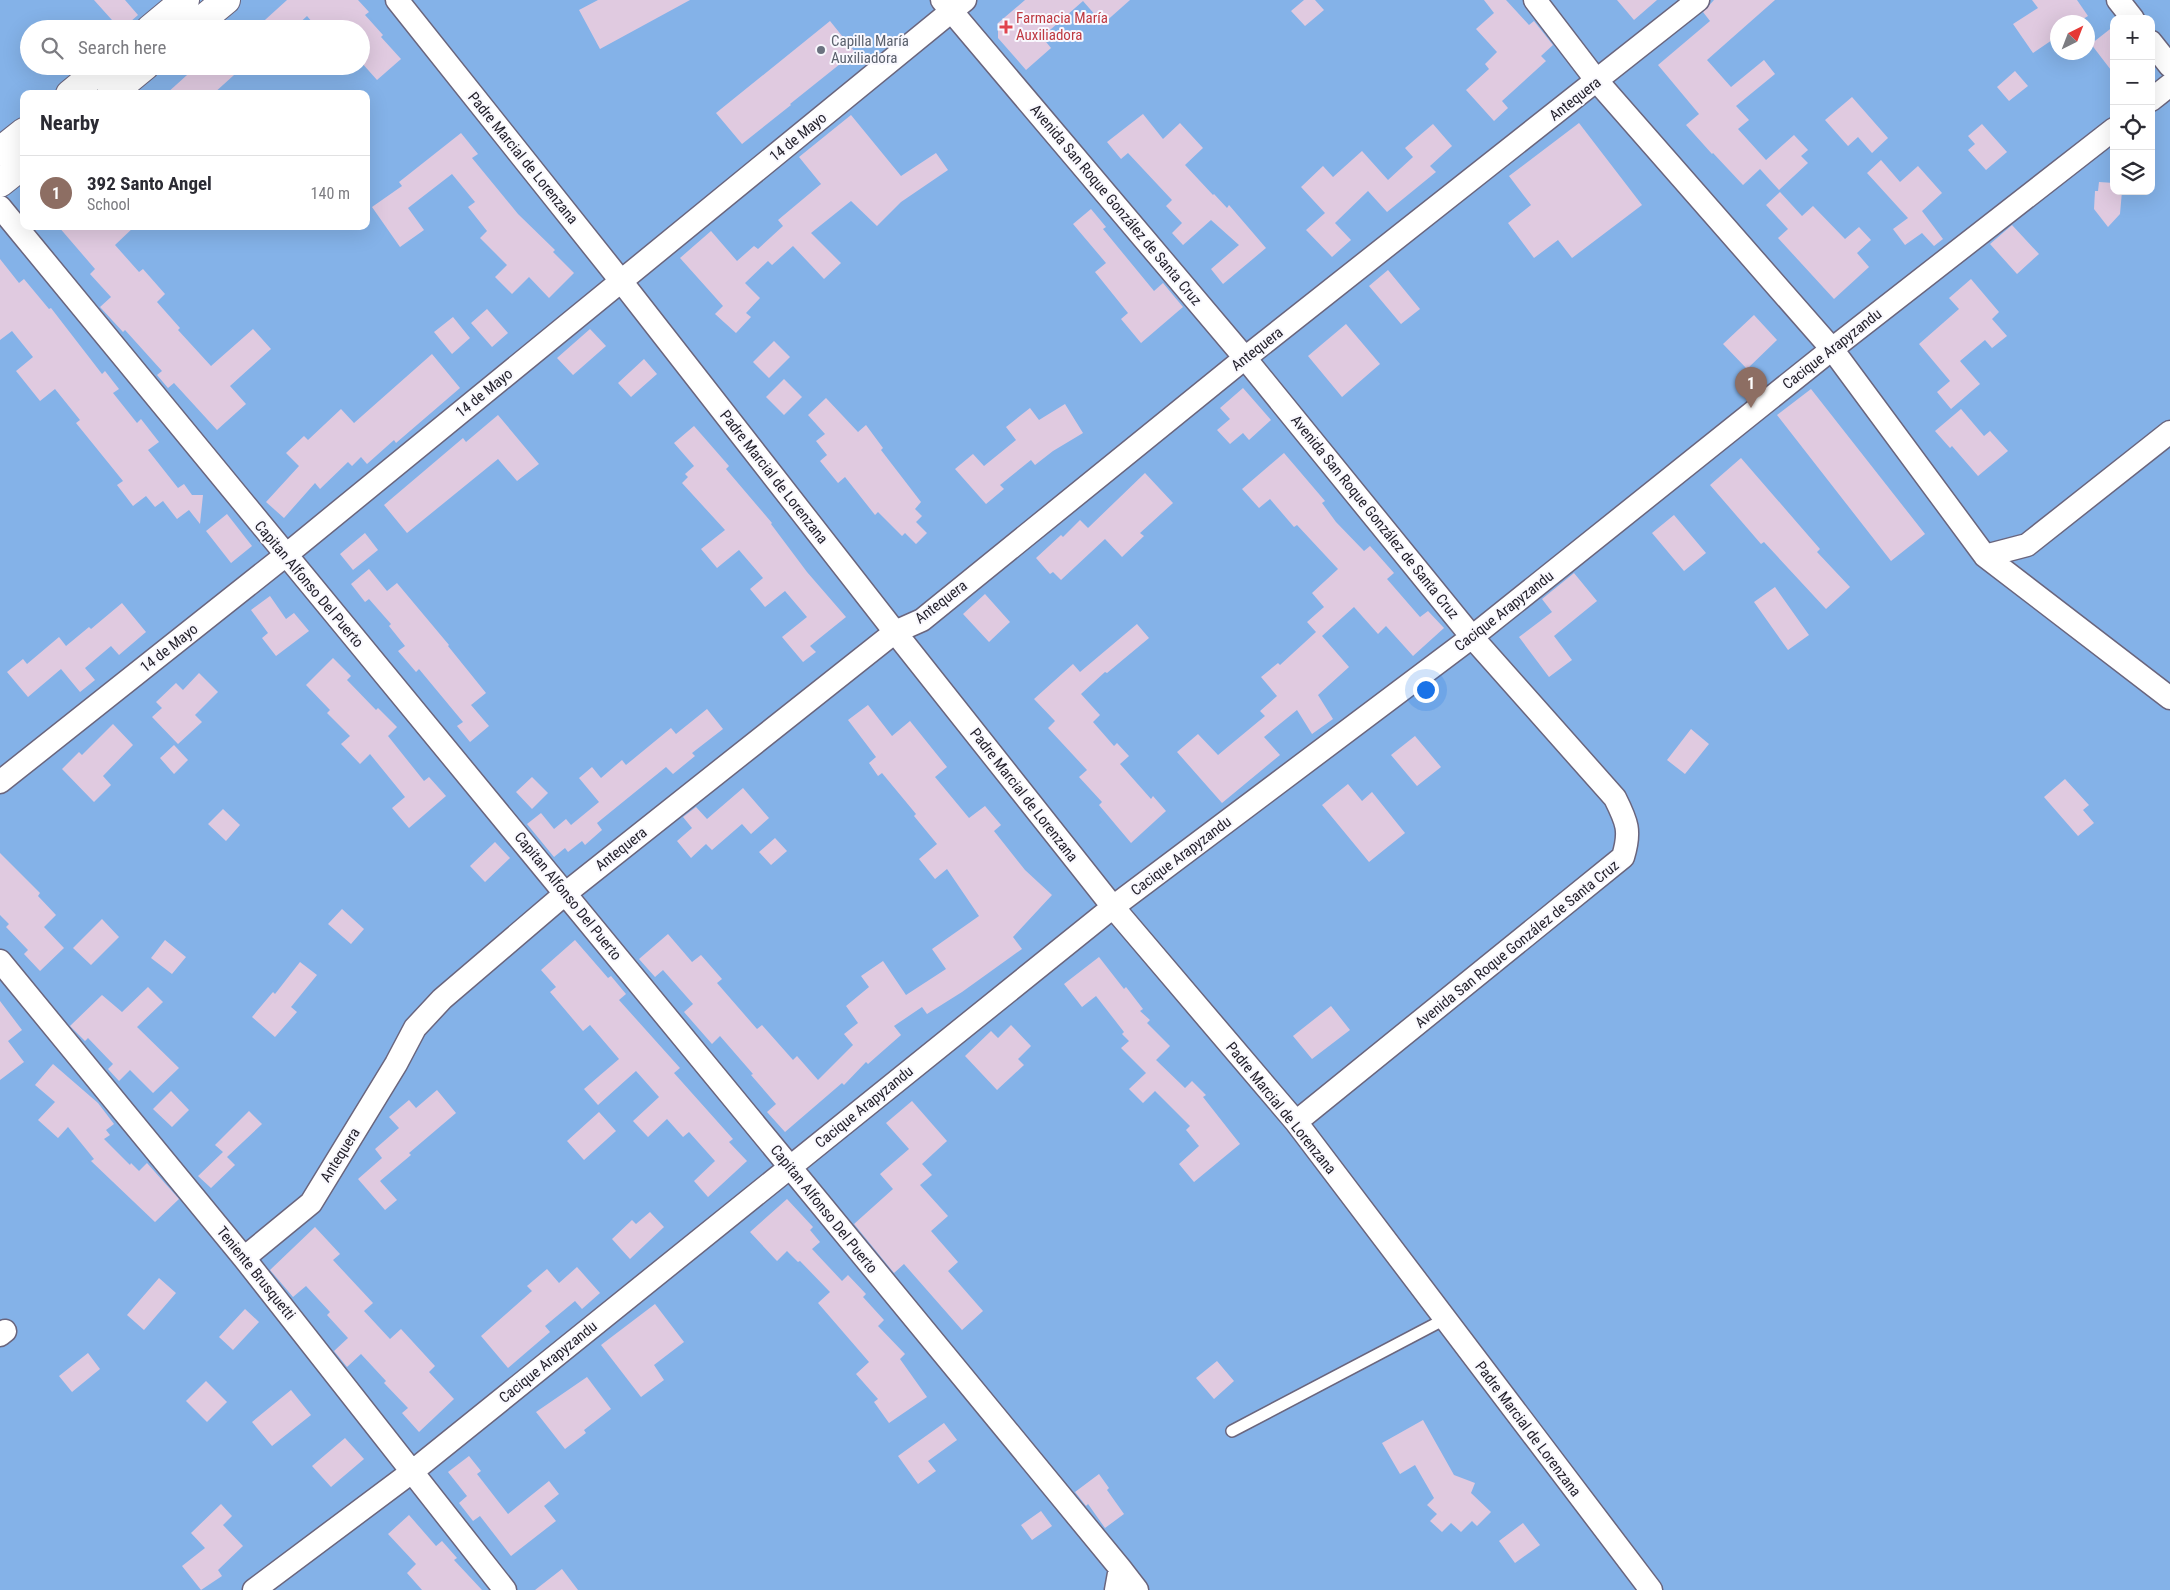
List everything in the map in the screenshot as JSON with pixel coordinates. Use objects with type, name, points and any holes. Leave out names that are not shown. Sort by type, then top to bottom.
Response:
[{"type":"street","points":[[161,20],[185,0]]},
{"type":"street","points":[[202,20],[226,0]]},
{"type":"street","name":"Padre Marcial de Lorenzana","points":[[397,0],[621,281],[1113,907],[1296,1122],[1651,1590]]},
{"type":"street","points":[[1535,0],[1597,81],[1832,349],[1985,556],[2170,698]]},
{"type":"street","name":"Antequera","points":[[244,1258],[310,1203],[396,1064],[415,1028],[442,999],[566,893],[895,632],[922,620],[1246,358],[1698,0]]},
{"type":"street","points":[[2118,0],[2130,15]]},
{"type":"street","name":"14 de Mayo","points":[[0,782],[286,555],[621,281],[953,4]]},
{"type":"street","name":"Avenida San Roque González de Santa Cruz","points":[[953,4],[1246,358],[1472,637],[1615,798],[1624,817],[1629,839],[1623,857],[1296,1122]]},
{"type":"street","points":[[2155,47],[2170,66]]},
{"type":"street","points":[[75,90],[93,75]]},
{"type":"street","points":[[116,90],[133,75]]},
{"type":"street","points":[[2155,97],[2170,85]]},
{"type":"street","name":"Cacique Arapyzandu","points":[[254,1590],[413,1471],[1113,907],[1472,637],[1832,349],[2110,132]]},
{"type":"street","points":[[0,151],[20,135]]},
{"type":"street","points":[[0,184],[20,167]]},
{"type":"street","name":"Capitan Alfonso Del Puerto","points":[[0,207],[566,893],[1137,1590]]},
{"type":"street","points":[[1985,556],[2027,545],[2170,432]]},
{"type":"street","name":"Teniente Brusquetti","points":[[0,961],[244,1258],[505,1590]]},
{"type":"street","points":[[1116,1590],[1120,1568]]},
{"type":"lane","points":[[1232,1430],[1445,1319]]},
{"type":"water","points":[[0,0],[2170,0],[2170,1590],[0,1590]]},
{"type":"building","points":[[94,0],[125,0],[138,15],[132,20],[112,20]]},
{"type":"building","points":[[287,0],[358,0],[369,12],[365,15],[370,20],[310,20],[307,16],[303,20],[265,20]]},
{"type":"building","points":[[598,0],[690,0],[600,49],[579,10]]},
{"type":"building","points":[[1025,0],[1130,0],[1103,24],[1083,1],[1042,37],[1051,48],[1026,70],[998,38],[998,23]]},
{"type":"building","points":[[1304,0],[1315,0],[1324,10],[1305,26],[1291,11]]},
{"type":"building","points":[[1484,0],[1506,0],[1529,25],[1534,21],[1553,45],[1541,56],[1546,61],[1502,101],[1508,108],[1494,121],[1466,90],[1489,69],[1485,64],[1497,52],[1476,29],[1494,13]]},
{"type":"building","points":[[1617,0],[1657,0],[1634,20]]},
{"type":"building","points":[[1714,0],[1775,0],[1707,60],[1731,87],[1764,60],[1775,74],[1736,106],[1749,120],[1738,129],[1766,160],[1794,135],[1808,150],[1801,156],[1808,163],[1779,190],[1760,169],[1743,185],[1712,154],[1686,125],[1699,114],[1658,65],[1710,21],[1703,12]]},
{"type":"building","points":[[2032,0],[2077,0],[2087,15],[2050,15],[2050,41],[2033,53],[2013,24],[2038,8]]},
{"type":"building","points":[[370,21],[383,35],[381,37],[401,59],[377,80],[370,72]]},
{"type":"building","points":[[830,21],[855,52],[742,144],[716,113]]},
{"type":"building","points":[[2110,29],[2110,69],[2095,49],[2095,41]]},
{"type":"building","points":[[2015,71],[2028,86],[2009,101],[1997,87]]},
{"type":"building","points":[[187,75],[234,75],[217,90],[170,90]]},
{"type":"building","points":[[1852,97],[1888,138],[1872,153],[1858,137],[1848,146],[1825,120]]},
{"type":"building","points":[[1143,114],[1163,139],[1180,123],[1203,148],[1185,165],[1227,208],[1229,205],[1266,248],[1223,284],[1211,269],[1239,245],[1211,220],[1183,245],[1172,233],[1182,223],[1166,206],[1172,200],[1128,153],[1121,159],[1107,142]]},
{"type":"building","points":[[851,115],[901,176],[936,153],[948,170],[901,202],[877,226],[851,201],[811,233],[841,263],[824,279],[793,246],[772,265],[768,261],[745,283],[760,298],[746,313],[751,317],[736,333],[715,314],[723,306],[680,258],[711,231],[737,261],[754,246],[758,249],[783,226],[778,220],[821,184],[799,157]]},
{"type":"building","points":[[1579,123],[1642,205],[1572,258],[1558,240],[1534,258],[1508,223],[1531,205],[1509,176]]},
{"type":"building","points":[[1433,124],[1452,146],[1430,166],[1436,172],[1387,212],[1368,191],[1335,223],[1351,240],[1332,257],[1306,230],[1325,213],[1301,187],[1323,166],[1333,177],[1362,151],[1388,180],[1413,157],[1405,148]]},
{"type":"building","points":[[1982,124],[2007,152],[1986,170],[1968,150],[1975,144],[1968,136]]},
{"type":"building","points":[[461,133],[478,154],[472,158],[518,214],[555,250],[553,252],[574,273],[549,298],[529,277],[512,294],[495,277],[507,265],[480,238],[487,231],[468,207],[475,202],[452,174],[408,208],[424,230],[400,247],[372,207],[402,186],[399,182]]},
{"type":"building","points":[[1881,160],[1900,182],[1918,166],[1942,193],[1922,211],[1943,239],[1934,246],[1922,233],[1905,245],[1893,229],[1908,218],[1867,173]]},
{"type":"building","points":[[2099,182],[2110,183],[2110,195],[2122,195],[2120,214],[2108,227],[2094,209],[2095,191],[2098,191]]},
{"type":"building","points":[[1780,192],[1802,216],[1813,206],[1845,239],[1859,227],[1871,240],[1857,253],[1869,267],[1834,299],[1778,238],[1788,229],[1766,205]]},
{"type":"building","points":[[1091,209],[1106,227],[1103,229],[1154,291],[1163,283],[1183,307],[1141,343],[1121,319],[1128,313],[1095,272],[1106,263],[1073,224]]},
{"type":"building","points":[[2012,225],[2039,254],[2017,274],[1990,244]]},
{"type":"building","points":[[61,230],[131,230],[115,245],[139,272],[143,269],[165,294],[157,302],[180,328],[178,330],[211,366],[253,329],[271,349],[230,386],[246,404],[217,430],[174,383],[168,388],[157,375],[162,371],[125,330],[123,332],[100,307],[111,297],[90,274],[95,269]]},
{"type":"building","points":[[0,259],[19,283],[24,279],[49,309],[51,308],[102,374],[105,371],[119,389],[113,393],[137,423],[141,419],[159,442],[148,450],[178,488],[184,484],[192,495],[203,495],[200,524],[189,510],[177,519],[163,501],[155,507],[146,496],[133,506],[117,485],[123,481],[76,423],[80,420],[55,389],[40,401],[16,371],[33,357],[12,331],[0,340]]},
{"type":"building","points":[[1388,270],[1420,309],[1401,324],[1369,286]]},
{"type":"building","points":[[1971,279],[1999,312],[1992,319],[2007,336],[1992,348],[1985,340],[1960,361],[1980,384],[1951,409],[1937,392],[1950,381],[1919,344],[1959,309],[1949,298]]},
{"type":"building","points":[[487,309],[508,333],[492,347],[471,323]]},
{"type":"building","points":[[1754,315],[1777,340],[1747,369],[1723,344]]},
{"type":"building","points":[[453,317],[470,338],[452,354],[434,332]]},
{"type":"building","points":[[1346,324],[1380,364],[1342,397],[1308,356]]},
{"type":"building","points":[[590,329],[606,346],[573,375],[557,358]]},
{"type":"building","points":[[774,341],[790,357],[769,378],[753,362]]},
{"type":"building","points":[[432,354],[460,388],[396,443],[394,440],[367,464],[361,457],[352,466],[348,462],[320,489],[315,483],[284,518],[266,502],[299,466],[286,453],[304,436],[308,440],[341,409],[354,423]]},
{"type":"building","points":[[644,359],[657,374],[631,397],[618,383]]},
{"type":"building","points":[[784,379],[802,397],[784,415],[766,397]]},
{"type":"building","points":[[1243,388],[1271,420],[1249,440],[1243,433],[1230,444],[1217,430],[1230,419],[1220,408]]},
{"type":"building","points":[[1811,389],[1925,534],[1891,561],[1777,415]]},
{"type":"building","points":[[826,398],[858,432],[866,425],[883,448],[881,450],[921,502],[915,509],[922,516],[916,522],[927,533],[916,544],[905,533],[902,536],[878,512],[875,515],[845,477],[838,483],[820,461],[827,455],[816,441],[825,434],[808,415]]},
{"type":"building","points":[[1065,404],[1083,433],[1053,451],[1035,465],[1031,460],[1000,485],[1004,489],[986,504],[955,469],[973,454],[984,466],[1016,440],[1006,427],[1030,408],[1039,420]]},
{"type":"building","points":[[1961,409],[1984,436],[1990,431],[2008,451],[1978,476],[1952,446],[1950,448],[1935,431]]},
{"type":"building","points":[[498,415],[539,464],[517,481],[498,459],[407,533],[384,505],[463,438],[466,442]]},
{"type":"building","points":[[694,426],[729,466],[726,469],[772,523],[807,572],[846,617],[810,646],[816,652],[803,662],[782,637],[807,617],[785,591],[765,607],[750,589],[763,578],[739,550],[717,568],[701,549],[725,530],[682,483],[688,477],[685,474],[694,466],[674,443]]},
{"type":"building","points":[[1284,453],[1325,501],[1322,503],[1336,522],[1364,551],[1370,546],[1394,573],[1387,579],[1420,617],[1428,611],[1444,628],[1413,656],[1386,626],[1378,634],[1354,607],[1322,636],[1349,667],[1318,695],[1333,719],[1312,734],[1297,710],[1264,737],[1280,755],[1222,803],[1177,752],[1198,734],[1218,755],[1265,716],[1260,711],[1277,696],[1261,677],[1278,663],[1280,665],[1316,632],[1307,622],[1324,607],[1312,593],[1338,569],[1297,525],[1294,527],[1270,499],[1259,508],[1242,489]]},
{"type":"building","points":[[1741,458],[1820,549],[1817,552],[1850,587],[1826,609],[1764,542],[1761,544],[1710,485]]},
{"type":"building","points":[[1145,473],[1173,503],[1140,533],[1144,536],[1122,557],[1105,539],[1061,580],[1053,572],[1050,574],[1036,558],[1061,535],[1063,537],[1080,520],[1088,528]]},
{"type":"building","points":[[227,514],[252,546],[231,563],[206,531]]},
{"type":"building","points":[[1674,515],[1706,553],[1684,571],[1652,533]]},
{"type":"building","points":[[365,533],[378,550],[353,570],[340,554]]},
{"type":"building","points":[[369,569],[387,591],[397,583],[486,693],[471,705],[489,726],[470,742],[457,726],[463,722],[419,669],[416,672],[398,651],[405,646],[389,626],[391,624],[369,599],[365,602],[351,584]]},
{"type":"building","points":[[1574,573],[1597,601],[1554,636],[1572,660],[1549,677],[1519,637],[1552,612],[1542,599]]},
{"type":"building","points":[[1775,587],[1809,635],[1788,650],[1754,602]]},
{"type":"building","points":[[985,594],[1010,622],[989,642],[963,614]]},
{"type":"building","points":[[270,596],[286,619],[294,613],[309,631],[276,656],[262,638],[268,633],[251,610]]},
{"type":"building","points":[[122,603],[146,632],[119,655],[111,646],[85,668],[95,680],[80,692],[61,669],[28,697],[7,672],[23,659],[27,664],[59,637],[66,646],[89,627],[91,629]]},
{"type":"building","points":[[1137,624],[1149,638],[1107,673],[1105,672],[1081,694],[1100,715],[1093,722],[1114,746],[1117,743],[1129,756],[1120,764],[1151,799],[1153,796],[1166,811],[1131,843],[1099,805],[1102,802],[1079,777],[1087,770],[1048,728],[1055,721],[1034,699],[1073,664],[1080,672]]},
{"type":"building","points":[[333,658],[351,676],[347,680],[376,710],[378,708],[397,727],[388,736],[424,781],[429,777],[446,796],[409,828],[392,808],[405,797],[370,754],[360,764],[341,744],[350,736],[327,713],[330,710],[306,685]]},
{"type":"building","points":[[199,673],[218,692],[195,715],[202,722],[178,744],[152,717],[162,708],[156,702],[176,683],[183,690]]},
{"type":"building","points":[[868,705],[892,736],[910,721],[947,767],[935,777],[969,818],[985,806],[1001,825],[994,831],[1025,870],[1052,895],[1013,937],[1022,949],[962,992],[927,1014],[922,1007],[894,1026],[901,1035],[868,1064],[866,1062],[844,1085],[842,1083],[785,1132],[767,1112],[776,1104],[751,1075],[753,1074],[720,1036],[712,1044],[684,1012],[693,1004],[663,970],[655,977],[639,959],[668,934],[692,962],[701,955],[722,979],[717,983],[757,1029],[762,1025],[793,1060],[797,1056],[818,1080],[853,1045],[844,1034],[858,1023],[846,1006],[869,987],[861,976],[883,961],[906,995],[946,969],[932,949],[979,916],[947,869],[935,879],[919,859],[937,844],[914,816],[916,814],[882,773],[878,776],[869,763],[876,757],[848,720]]},
{"type":"building","points":[[707,709],[723,729],[692,753],[695,756],[673,774],[666,767],[597,823],[602,830],[585,845],[582,841],[568,852],[565,848],[554,857],[527,824],[541,813],[554,829],[566,819],[571,825],[599,802],[579,778],[592,767],[601,778],[622,760],[626,765],[671,728],[676,734]]},
{"type":"building","points":[[113,724],[133,745],[103,776],[111,785],[94,802],[62,769],[79,752],[82,755]]},
{"type":"building","points":[[1691,729],[1709,744],[1685,774],[1667,760]]},
{"type":"building","points":[[1415,736],[1441,767],[1417,786],[1391,755]]},
{"type":"building","points":[[174,745],[188,760],[174,774],[160,758]]},
{"type":"building","points":[[532,777],[548,793],[532,809],[516,792]]},
{"type":"building","points":[[2065,779],[2089,805],[2083,810],[2094,823],[2078,836],[2044,797]]},
{"type":"building","points":[[1348,784],[1362,801],[1372,792],[1405,833],[1369,862],[1322,805]]},
{"type":"building","points":[[743,788],[769,818],[751,834],[742,824],[712,850],[706,844],[691,858],[677,841],[692,828],[683,817],[696,807],[707,819]]},
{"type":"building","points":[[223,809],[240,825],[226,841],[208,824]]},
{"type":"building","points":[[775,838],[787,851],[771,865],[759,852]]},
{"type":"building","points":[[495,842],[510,858],[485,882],[470,866]]},
{"type":"building","points":[[0,853],[40,893],[38,896],[56,915],[44,927],[64,948],[40,971],[24,954],[28,950],[6,927],[9,924],[0,915]]},
{"type":"building","points":[[342,909],[364,929],[351,944],[328,924]]},
{"type":"building","points":[[102,919],[119,937],[91,965],[73,948]]},
{"type":"building","points":[[165,940],[186,957],[172,974],[151,958]]},
{"type":"building","points":[[575,940],[608,978],[611,976],[626,994],[619,1000],[680,1068],[674,1073],[733,1139],[729,1142],[747,1161],[708,1197],[694,1181],[715,1161],[689,1132],[683,1137],[667,1119],[648,1137],[633,1121],[659,1097],[636,1071],[598,1105],[584,1089],[619,1059],[590,1025],[583,1031],[550,992],[556,987],[541,970]]},
{"type":"building","points":[[1099,957],[1124,989],[1126,987],[1143,1009],[1140,1011],[1150,1020],[1147,1023],[1170,1046],[1156,1060],[1185,1088],[1192,1081],[1206,1095],[1203,1097],[1240,1144],[1194,1182],[1179,1164],[1199,1146],[1186,1130],[1190,1126],[1155,1091],[1143,1103],[1129,1089],[1146,1073],[1121,1048],[1129,1041],[1122,1034],[1124,1032],[1096,996],[1082,1007],[1064,984]]},
{"type":"building","points":[[300,962],[317,975],[291,1007],[297,1012],[275,1037],[252,1017],[273,992],[275,994]]},
{"type":"building","points":[[148,987],[163,1002],[137,1027],[179,1068],[153,1093],[130,1070],[119,1081],[108,1069],[113,1064],[88,1038],[85,1041],[70,1026],[102,995],[122,1012]]},
{"type":"building","points":[[0,1001],[22,1030],[8,1041],[24,1062],[0,1080]]},
{"type":"building","points":[[1331,1006],[1350,1030],[1312,1059],[1293,1036]]},
{"type":"building","points":[[1011,1025],[1031,1046],[1018,1059],[1024,1065],[997,1090],[965,1056],[991,1031],[998,1038]]},
{"type":"building","points":[[53,1064],[98,1103],[114,1124],[106,1130],[110,1135],[104,1139],[130,1165],[131,1163],[139,1171],[147,1163],[179,1199],[155,1222],[91,1161],[94,1159],[68,1127],[58,1138],[38,1120],[55,1102],[35,1085]]},
{"type":"building","points":[[437,1090],[456,1113],[409,1153],[411,1155],[380,1181],[397,1200],[385,1210],[358,1179],[382,1158],[375,1149],[399,1128],[389,1117],[409,1100],[416,1108]]},
{"type":"building","points":[[171,1091],[189,1110],[172,1127],[153,1109]]},
{"type":"building","points":[[912,1101],[947,1141],[922,1164],[932,1175],[920,1185],[948,1216],[931,1231],[958,1262],[948,1271],[983,1311],[962,1330],[904,1264],[894,1273],[854,1224],[893,1189],[880,1174],[909,1149],[886,1123]]},
{"type":"building","points":[[249,1111],[262,1124],[227,1157],[235,1165],[211,1188],[198,1176],[223,1152],[215,1145]]},
{"type":"building","points":[[599,1112],[616,1131],[584,1160],[567,1141]]},
{"type":"building","points":[[787,1199],[813,1227],[810,1230],[820,1242],[812,1249],[842,1281],[848,1275],[866,1294],[863,1297],[884,1320],[878,1326],[905,1354],[900,1359],[927,1397],[889,1423],[874,1402],[878,1399],[856,1374],[869,1362],[818,1303],[830,1292],[800,1261],[798,1262],[787,1251],[777,1261],[750,1232]]},
{"type":"building","points":[[650,1212],[664,1227],[630,1259],[612,1239],[632,1220],[636,1224]]},
{"type":"building","points":[[315,1227],[340,1254],[333,1260],[373,1303],[364,1311],[390,1339],[401,1329],[435,1366],[429,1372],[454,1399],[419,1432],[402,1413],[408,1408],[384,1383],[386,1381],[361,1354],[347,1367],[334,1351],[348,1338],[327,1315],[330,1312],[306,1286],[293,1297],[270,1270]]},
{"type":"building","points":[[577,1267],[600,1293],[582,1309],[575,1301],[545,1326],[550,1332],[508,1368],[481,1336],[532,1291],[527,1286],[547,1269],[559,1283]]},
{"type":"building","points":[[159,1278],[176,1293],[144,1330],[127,1315]]},
{"type":"building","points":[[655,1304],[684,1342],[654,1365],[664,1380],[641,1397],[601,1345]]},
{"type":"building","points":[[245,1309],[259,1322],[233,1350],[219,1337]]},
{"type":"building","points":[[88,1353],[100,1369],[72,1392],[59,1376]]},
{"type":"building","points":[[1217,1361],[1234,1381],[1214,1399],[1196,1378]]},
{"type":"building","points":[[587,1377],[611,1409],[584,1430],[586,1433],[565,1449],[536,1412]]},
{"type":"building","points":[[206,1381],[227,1402],[207,1422],[186,1401]]},
{"type":"building","points":[[291,1390],[311,1415],[272,1446],[252,1422]]},
{"type":"building","points":[[1423,1420],[1454,1475],[1475,1483],[1471,1493],[1491,1512],[1477,1526],[1472,1521],[1461,1532],[1451,1523],[1442,1532],[1430,1521],[1437,1514],[1427,1505],[1434,1498],[1415,1465],[1400,1474],[1382,1443]]},
{"type":"building","points":[[944,1423],[957,1440],[928,1461],[936,1471],[918,1484],[898,1456]]},
{"type":"building","points":[[345,1438],[364,1459],[331,1487],[312,1466]]},
{"type":"building","points":[[469,1456],[481,1471],[477,1474],[508,1514],[549,1481],[559,1494],[544,1506],[556,1521],[511,1556],[480,1516],[473,1521],[459,1503],[467,1496],[448,1472]]},
{"type":"building","points":[[1099,1474],[1109,1488],[1107,1490],[1124,1514],[1105,1528],[1088,1504],[1086,1506],[1075,1492]]},
{"type":"building","points":[[221,1504],[232,1516],[223,1525],[243,1546],[218,1570],[222,1576],[201,1590],[182,1566],[205,1548],[191,1533]]},
{"type":"building","points":[[1041,1511],[1052,1526],[1032,1540],[1021,1525]]},
{"type":"building","points":[[409,1515],[436,1546],[442,1541],[457,1558],[454,1560],[482,1590],[422,1590],[407,1573],[416,1564],[388,1534]]},
{"type":"building","points":[[1523,1523],[1540,1545],[1515,1563],[1499,1541]]},
{"type":"building","points":[[562,1569],[578,1590],[535,1590]]},
{"type":"place","name":"Farmacia María Auxiliadora","points":[[1006,27]]},
{"type":"place","name":"Capilla María Auxiliadora","points":[[821,50]]},
{"type":"place","name":"392 Santo Angel","points":[[1751,408]]}]
